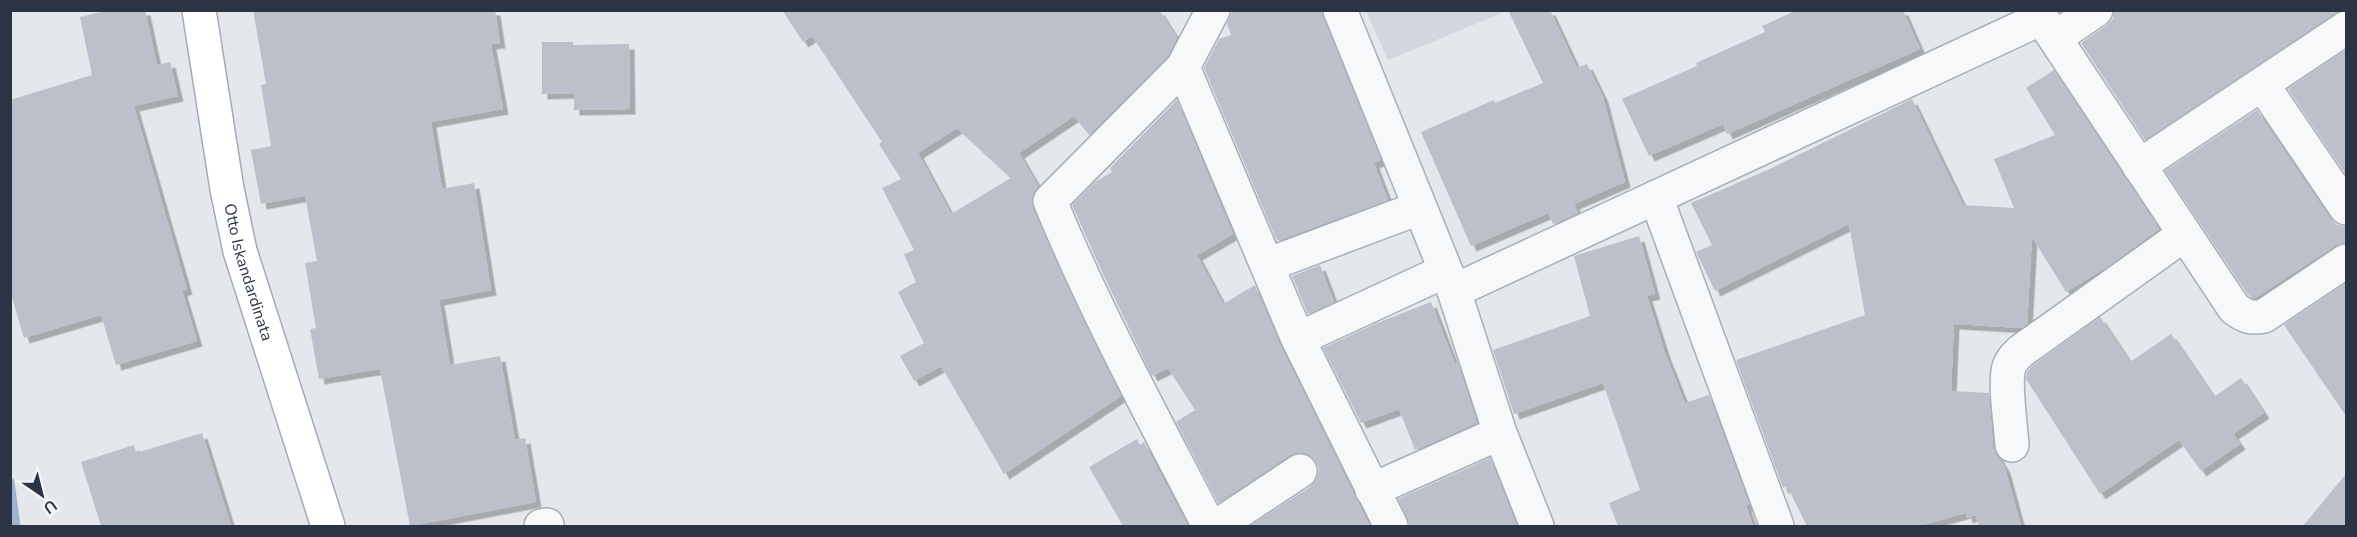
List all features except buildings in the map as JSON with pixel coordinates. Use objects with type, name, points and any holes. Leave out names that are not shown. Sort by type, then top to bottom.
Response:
[{"type":"main road","name":"Otto Iskandardinata","points":[[199,10],[227,189],[240,251],[328,526]]},
{"type":"street","points":[[1209,526],[1110,331],[1050,201],[1183,67],[1213,10]]},
{"type":"street","points":[[1340,10],[1449,281],[1500,433],[1537,526]]},
{"type":"street","points":[[1298,339],[1656,197],[2044,22],[2096,10]]},
{"type":"street","points":[[2044,22],[2234,308],[2242,315],[2252,318],[2264,316],[2346,261]]},
{"type":"street","points":[[2139,166],[2346,28]]},
{"type":"street","points":[[1183,67],[1298,339],[1391,526]]},
{"type":"street","points":[[2262,84],[2346,208]]},
{"type":"street","points":[[1656,197],[1776,526]]},
{"type":"street","points":[[1267,265],[1419,208]]},
{"type":"street","points":[[2012,445],[2008,369],[2012,360],[2021,351],[2185,234]]},
{"type":"street","points":[[1372,490],[1500,433]]},
{"type":"street","points":[[1217,526],[1300,471]]},
{"type":"shaded area","points":[[1366,11],[1507,11],[1388,60]]},
{"type":"waterway","points":[[10,482],[16,526]]}]
